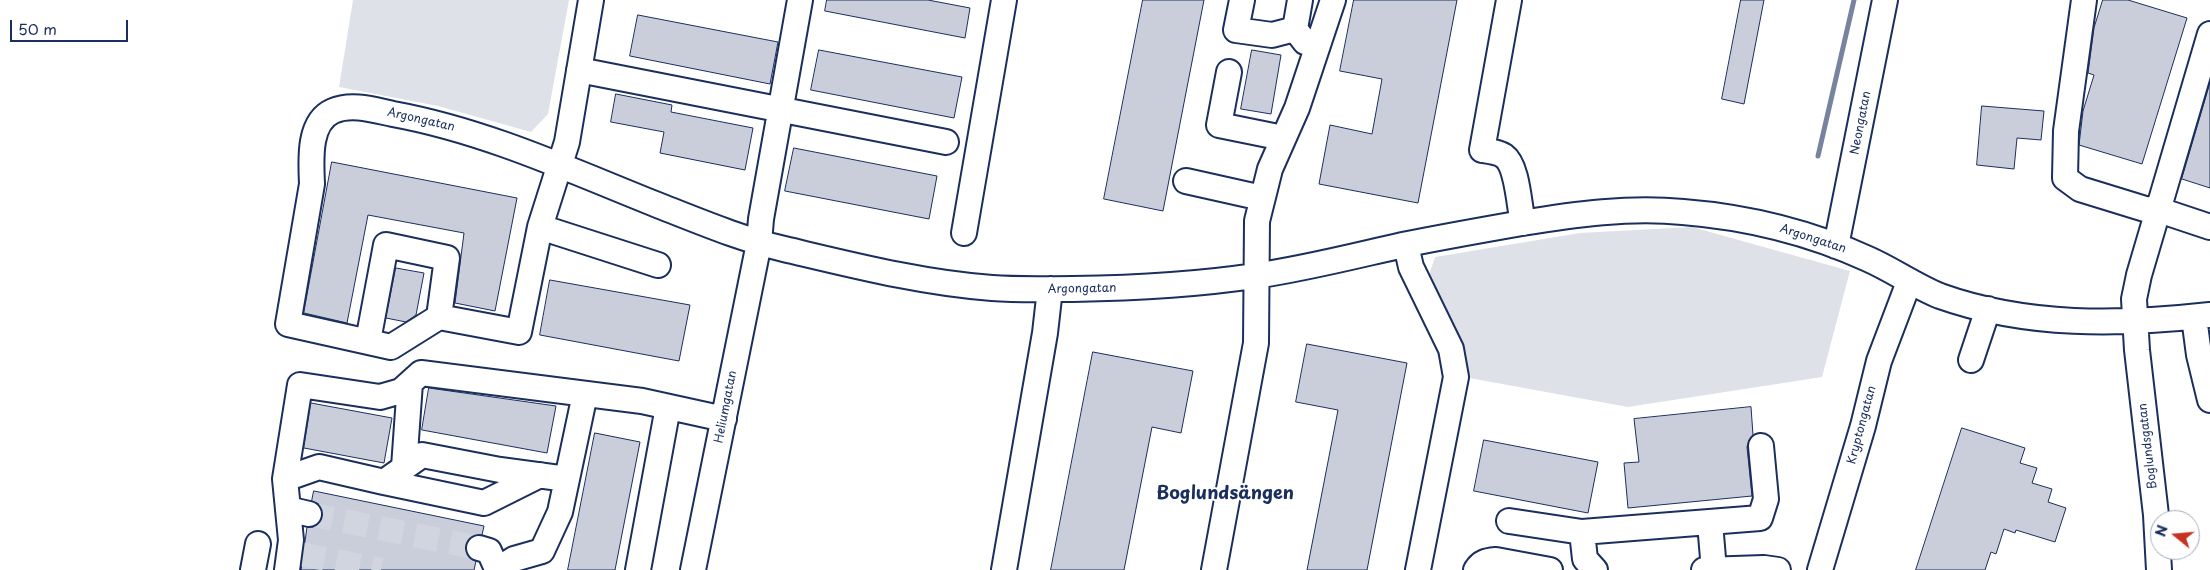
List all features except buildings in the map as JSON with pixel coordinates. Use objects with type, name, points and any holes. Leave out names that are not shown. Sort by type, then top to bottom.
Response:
[{"type":"street","points":[[439,317],[447,258],[386,245],[368,341],[391,347],[439,317],[519,332],[540,227],[561,166],[567,142],[592,0]]},
{"type":"street","points":[[759,243],[761,218],[800,0]]},
{"type":"street","points":[[964,232],[1004,0]]},
{"type":"street","points":[[1242,0],[1236,30],[1272,34],[1295,29]]},
{"type":"street","points":[[1300,0],[1295,29],[1315,53]]},
{"type":"street","points":[[1214,570],[1256,343],[1257,221],[1270,168],[1297,108],[1333,0]]},
{"type":"street","points":[[1509,0],[1482,150],[1506,157],[1514,172],[1523,223]]},
{"type":"street","name":"Neongatan","points":[[1836,246],[1885,0]]},
{"type":"street","points":[[2084,0],[2066,131],[2065,178],[2080,188],[2145,209],[2159,210],[2210,226]]},
{"type":"street","name":"Boglundsgatan","points":[[2159,570],[2156,514],[2140,383],[2134,299],[2137,283],[2210,34]]},
{"type":"street","points":[[579,70],[781,108],[946,142]]},
{"type":"street","points":[[1229,72],[1219,125],[1283,138]]},
{"type":"street","name":"Argongatan","points":[[368,341],[288,324],[312,184],[310,161],[315,134],[321,120],[328,114],[339,109],[356,107],[412,117],[476,134],[723,231],[759,243],[865,268],[929,280],[993,288],[1050,289],[1169,286],[1256,276],[1523,223],[1604,211],[1681,212],[1720,216],[1782,229],[1836,246],[1876,263],[1909,282],[1939,295],[1988,309],[2085,323],[2137,322],[2202,316]]},
{"type":"street","points":[[1186,181],[1262,198]]},
{"type":"street","points":[[540,227],[658,265]]},
{"type":"street","name":"Heliumgatan","points":[[693,570],[759,243]]},
{"type":"street","points":[[1406,245],[1411,267],[1452,349],[1456,377],[1418,570]]},
{"type":"street","name":"Kryptongatan","points":[[1820,570],[1863,426],[1878,361],[1909,282]]},
{"type":"street","points":[[1004,570],[1045,333],[1050,289]]},
{"type":"street","points":[[1971,360],[1988,309]]},
{"type":"street","points":[[2202,316],[2199,354],[2210,400]]},
{"type":"street","points":[[292,558],[291,540],[299,511],[285,479],[300,385],[380,397],[401,391],[421,372],[642,401],[724,419]]},
{"type":"street","points":[[404,467],[410,383]]},
{"type":"street","points":[[479,548],[489,551],[497,570],[514,559],[542,551],[560,512],[585,394]]},
{"type":"street","points":[[638,570],[668,407]]},
{"type":"street","points":[[1509,521],[1582,532],[1760,518],[1766,499],[1761,446]]},
{"type":"street","points":[[384,482],[422,455],[567,479]]},
{"type":"street","points":[[285,479],[319,467],[484,503],[540,475]]},
{"type":"street","points":[[1710,523],[1711,569],[1764,568],[1778,570]]},
{"type":"street","points":[[1582,532],[1585,559],[1595,570]]},
{"type":"street","points":[[253,570],[258,544]]},
{"type":"street","points":[[1476,570],[1480,564],[1496,560],[1550,570]]},
{"type":"shaded area","points":[[353,0],[569,0],[548,114],[531,132],[438,106],[339,87]]},
{"type":"shaded area","points":[[1692,227],[1850,271],[1822,377],[1628,407],[1464,377],[1427,281],[1435,257],[1580,233]]},
{"type":"waterway","points":[[1818,156],[1854,0]]},
{"type":"tunnel","points":[[309,514],[479,548]]},
{"type":"tunnel","points":[[301,554],[381,570]]},
{"type":"district","name":"Boglundsängen","points":[[1225,494]]}]
